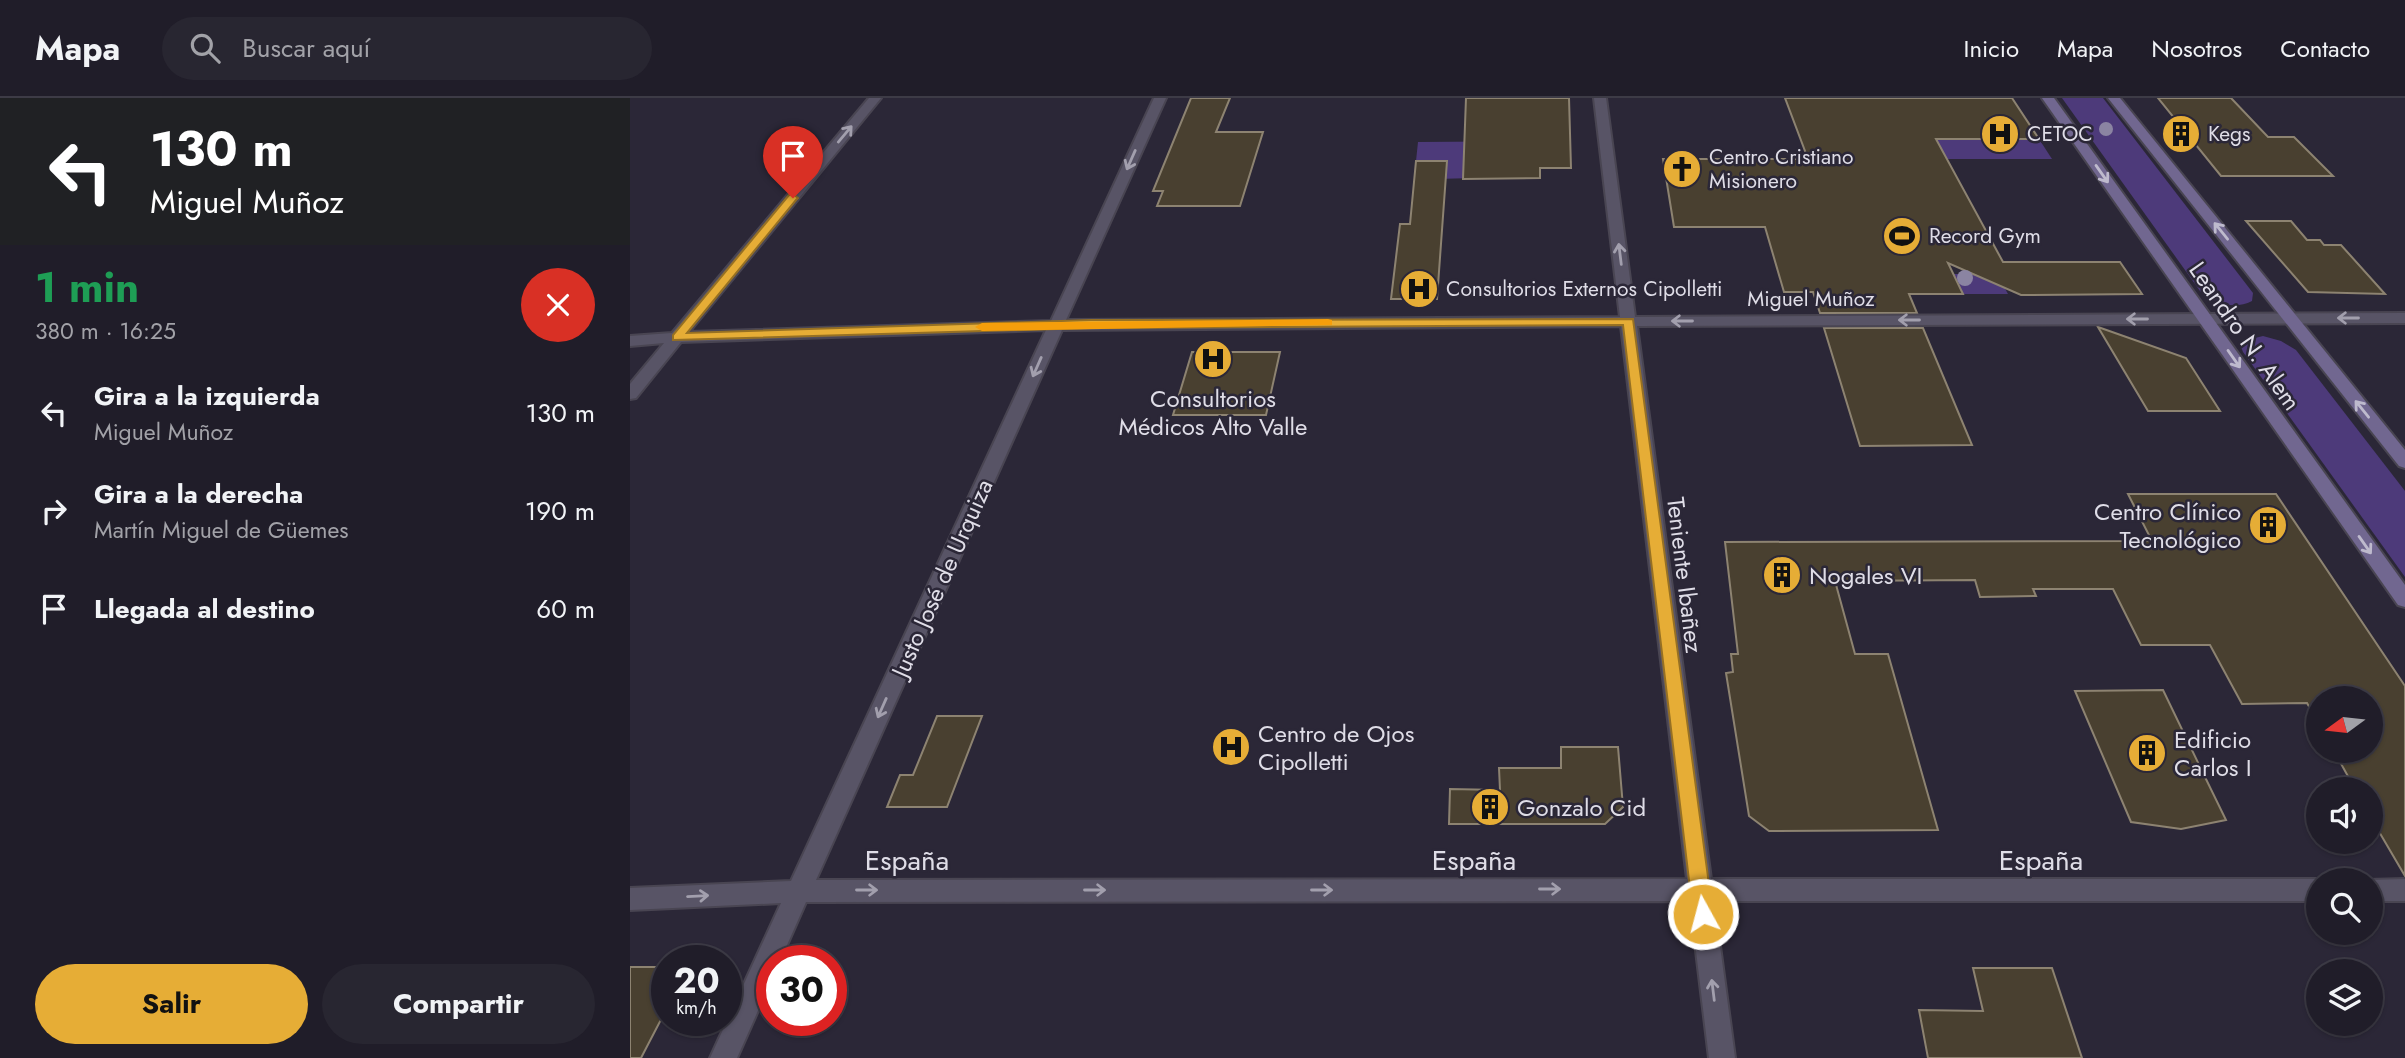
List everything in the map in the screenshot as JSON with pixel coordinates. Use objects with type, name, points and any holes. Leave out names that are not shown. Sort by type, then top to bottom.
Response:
[{"type":"main road","name":"Leandro N. Alem","points":[[2048,98],[2405,600]]},
{"type":"main road","name":"Leandro N. Alem","points":[[2115,98],[2405,462]]},
{"type":"street","points":[[630,394],[875,98]]},
{"type":"street","name":"Justo José de Urquiza","points":[[723,1058],[1160,98]]},
{"type":"street","name":"Teniente Ibañez","points":[[1600,98],[1721,1058]]},
{"type":"street","name":"Miguel Muñoz","points":[[630,341],[677,337],[1057,325],[2405,318]]},
{"type":"street","name":"España","points":[[630,900],[799,891],[2306,890]]},
{"type":"street","points":[[2383,890],[2405,890]]},
{"type":"shaded area","points":[[2062,98],[2103,98],[2253,293],[2252,301],[2239,305],[2224,304],[2200,291]]},
{"type":"shaded area","points":[[2039,139],[2052,159],[1909,159],[1900,140]]},
{"type":"shaded area","points":[[1570,141],[1473,178],[1437,179],[1438,161],[1416,161],[1418,142]]},
{"type":"shaded area","points":[[1953,274],[1997,274],[2008,294],[1963,294]]},
{"type":"shaded area","points":[[2263,336],[2281,341],[2296,350],[2405,491],[2405,577],[2243,352],[2243,341]]},
{"type":"building","points":[[1191,98],[1230,98],[1216,132],[1263,132],[1240,206],[1157,206],[1163,191],[1153,191]]},
{"type":"building","points":[[1466,98],[1569,98],[1571,168],[1540,168],[1540,178],[1463,179]]},
{"type":"building","points":[[1785,98],[2012,98],[2039,139],[1936,139],[2003,262],[2120,262],[2142,294],[2021,295],[1948,263],[1963,294],[1909,294],[1917,313],[1820,313],[1813,292],[1784,292],[1765,227],[1674,227],[1663,159],[1808,159]]},
{"type":"building","points":[[2158,98],[2231,98],[2268,137],[2294,137],[2333,176],[2221,176]]},
{"type":"building","points":[[1416,161],[1447,161],[1437,299],[1391,299],[1400,224],[1410,224]]},
{"type":"building","points":[[2246,221],[2291,221],[2307,240],[2320,240],[2324,245],[2341,245],[2385,294],[2308,292]]},
{"type":"building","points":[[2098,327],[2186,358],[2220,411],[2148,411]]},
{"type":"building","points":[[1824,328],[1923,328],[1972,445],[1860,446]]},
{"type":"building","points":[[1192,352],[1280,352],[1266,415],[1173,415]]},
{"type":"building","points":[[2128,494],[2276,494],[2405,686],[2405,876],[2383,838],[2383,777],[2348,777],[2341,763],[2384,763],[2384,686],[2306,686],[2306,703],[2242,704],[2210,645],[2141,645],[2113,589],[2033,589],[2036,596],[1980,597],[1975,580],[1835,581],[1855,654],[1888,654],[1938,830],[1769,831],[1749,816],[1726,673],[1733,672],[1731,654],[1738,654],[1725,542],[2152,541]]},
{"type":"building","name":"Edificio Carlos I","points":[[2163,690],[2226,820],[2181,829],[2131,822],[2075,691]]},
{"type":"building","points":[[937,716],[982,716],[947,807],[887,807],[900,775],[913,775]]},
{"type":"building","points":[[1561,747],[1618,747],[1623,807],[1605,824],[1449,824],[1450,789],[1500,790],[1499,768],[1561,768]]},
{"type":"building","points":[[630,967],[651,967],[652,1036],[641,1058],[630,1058]]},
{"type":"building","points":[[1973,968],[2052,968],[2082,1058],[1928,1058],[1919,1010],[1983,1011]]},
{"type":"slow traffic","points":[[982,327],[1328,323]]},
{"type":"place","name":"CETOC","points":[[2000,134]]},
{"type":"place","name":"Kegs","points":[[2181,134]]},
{"type":"place","name":"Centro Cristiano Misionero","points":[[1682,169]]},
{"type":"place","name":"Record Gym","points":[[1902,236]]},
{"type":"place","name":"Consultorios Externos Cipolletti","points":[[1419,289]]},
{"type":"place","name":"Consultorios Médicos Alto Valle","points":[[1213,359]]},
{"type":"place","name":"Centro Clínico Tecnológico","points":[[2268,525]]},
{"type":"place","name":"Nogales VI","points":[[1782,575]]},
{"type":"place","name":"Centro de Ojos Cipolletti","points":[[1231,747]]},
{"type":"place","name":"Edificio Carlos I","points":[[2147,753]]},
{"type":"place","name":"Gonzalo Cid","points":[[1490,807]]},
{"type":"route","points":[[793,198],[677,337],[1091,324],[1629,321],[1703,914]]}]
